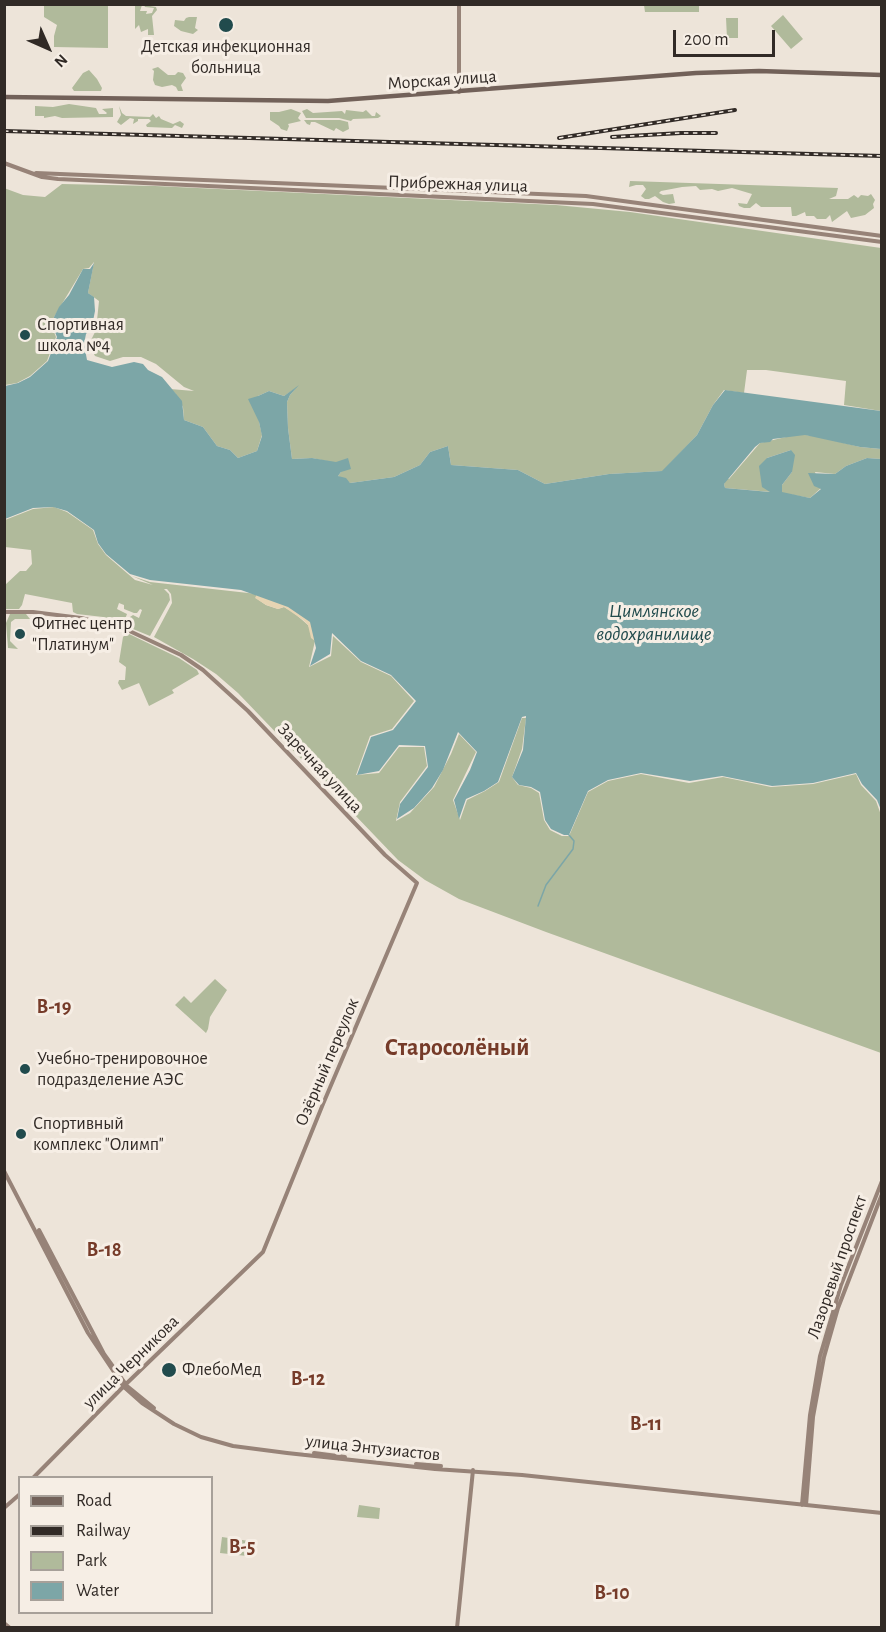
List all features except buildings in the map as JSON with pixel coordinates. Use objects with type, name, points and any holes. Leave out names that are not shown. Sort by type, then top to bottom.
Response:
[{"type":"main road","name":"Морская улица","points":[[4,97],[328,101],[750,71],[882,75]]},
{"type":"street","points":[[459,4],[459,92]]},
{"type":"street","name":"Прибрежная улица","points":[[4,163],[58,179],[593,204],[882,242]]},
{"type":"street","name":"Прибрежная улица","points":[[32,173],[586,196],[882,236]]},
{"type":"street","name":"Заречная улица","points":[[4,612],[33,612],[81,618],[123,628],[181,655],[203,670],[251,714],[369,839],[417,883]]},
{"type":"street","name":"Озёрный переулок","points":[[263,1252],[417,883]]},
{"type":"street","name":"улица Энтузиастов","points":[[4,1169],[18,1188],[91,1332],[126,1386],[142,1403],[174,1424],[201,1437],[234,1446],[380,1463],[474,1470],[882,1513]]},
{"type":"street","name":"Лазоревый проспект","points":[[804,1505],[810,1415],[820,1356],[838,1296],[882,1181]]},
{"type":"street","name":"Лазоревый проспект","points":[[804,1505],[813,1417],[824,1357],[838,1308],[882,1194]]},
{"type":"street","name":"улица Черникова","points":[[37,1476],[263,1252]]},
{"type":"street","points":[[458,1628],[474,1470]]},
{"type":"street","points":[[4,1507],[18,1494]]},
{"type":"street","points":[[4,1623],[10,1628]]},
{"type":"green space","points":[[44,5],[108,5],[108,48],[54,47],[57,25],[44,17]]},
{"type":"green space","points":[[135,5],[142,5],[140,11],[147,11],[146,14],[152,13],[154,8],[144,5],[156,7],[157,10],[152,16],[154,35],[148,35],[148,29],[141,32],[139,25],[135,29]]},
{"type":"green space","points":[[644,5],[699,5],[699,12],[645,12]]},
{"type":"green space","points":[[783,15],[803,39],[791,49],[771,26]]},
{"type":"green space","points":[[189,17],[197,17],[195,28],[198,30],[193,34],[181,31],[174,26],[175,20],[184,21]]},
{"type":"green space","points":[[726,18],[738,18],[738,38],[727,38]]},
{"type":"green space","points":[[158,67],[168,75],[183,73],[186,78],[181,85],[183,91],[178,91],[172,85],[162,87],[155,85],[152,69]]},
{"type":"green space","points":[[89,70],[97,79],[102,88],[101,91],[74,91],[72,88],[83,73]]},
{"type":"green space","points":[[69,104],[96,108],[99,114],[107,113],[102,109],[113,108],[113,117],[62,118],[55,116],[44,118],[44,116],[35,116],[35,106],[53,107]]},
{"type":"green space","points":[[119,106],[126,116],[150,117],[153,114],[156,118],[159,116],[173,124],[180,121],[184,124],[182,128],[175,125],[172,128],[147,127],[146,125],[151,121],[149,119],[138,119],[133,124],[134,119],[130,118],[121,125],[117,122],[121,115]]},
{"type":"green space","points":[[291,109],[301,113],[298,118],[301,121],[288,124],[287,131],[270,120],[270,112]]},
{"type":"green space","points":[[307,109],[313,113],[342,111],[345,114],[346,110],[363,112],[366,110],[372,116],[375,116],[376,112],[381,116],[351,121],[339,118],[306,118],[302,111]]},
{"type":"green space","points":[[304,120],[340,120],[348,122],[349,129],[343,132],[336,128],[334,131],[315,122],[307,124]]},
{"type":"green space","points":[[630,181],[838,188],[836,196],[829,199],[848,199],[854,195],[858,198],[861,195],[871,194],[875,200],[874,208],[865,215],[851,218],[847,211],[832,222],[830,215],[826,219],[806,216],[805,212],[792,216],[791,207],[761,207],[756,203],[750,208],[744,208],[738,203],[747,204],[752,194],[732,188],[718,191],[700,190],[696,186],[661,191],[659,193],[663,195],[673,194],[675,203],[669,204],[655,196],[645,199],[641,196],[646,189],[643,185],[629,187]]},
{"type":"green space","points":[[62,184],[155,186],[556,205],[630,212],[881,248],[881,411],[844,405],[846,381],[766,370],[747,370],[744,393],[724,390],[697,435],[663,471],[609,474],[545,484],[518,470],[451,465],[448,446],[430,452],[420,465],[394,477],[350,483],[338,476],[341,472],[336,463],[312,458],[292,459],[287,402],[296,388],[284,396],[269,391],[258,396],[262,435],[257,451],[238,458],[230,450],[217,446],[203,427],[184,420],[183,407],[170,389],[194,391],[184,387],[156,364],[141,357],[123,357],[110,361],[95,356],[89,344],[96,330],[99,301],[88,293],[94,262],[89,268],[83,269],[54,317],[52,327],[56,337],[47,361],[30,376],[17,383],[5,385],[4,188],[23,195],[45,197]]},
{"type":"green space","points":[[799,434],[860,447],[881,449],[881,459],[867,458],[846,466],[835,474],[815,472],[821,488],[810,498],[782,493],[782,485],[792,472],[791,450],[767,458],[772,492],[725,488],[726,479],[729,479],[760,443]]},
{"type":"green space","points":[[54,507],[67,512],[93,530],[98,544],[106,555],[135,580],[153,585],[132,576],[150,582],[257,594],[256,598],[266,605],[278,609],[284,607],[308,625],[315,641],[309,667],[331,656],[333,636],[361,662],[391,676],[414,701],[392,729],[370,736],[356,775],[379,773],[399,747],[424,747],[427,766],[400,802],[396,821],[410,813],[434,787],[459,734],[476,752],[453,800],[460,820],[467,800],[499,782],[522,718],[526,718],[522,749],[512,777],[518,785],[531,788],[539,793],[544,820],[550,830],[562,836],[569,836],[588,792],[608,781],[641,774],[689,783],[723,777],[771,787],[813,784],[856,774],[861,785],[876,801],[881,815],[881,1053],[459,899],[425,880],[398,860],[238,693],[216,674],[154,637],[172,603],[171,594],[167,589],[164,589],[169,594],[170,600],[150,636],[128,625],[130,617],[133,615],[139,618],[142,610],[134,613],[124,609],[124,605],[119,603],[117,609],[127,614],[124,622],[119,624],[103,617],[77,614],[73,612],[72,603],[25,594],[19,609],[5,609],[5,585],[20,571],[26,571],[32,564],[31,550],[5,547],[5,520],[33,509]]},
{"type":"green space","points":[[10,614],[26,614],[30,619],[15,619],[11,622],[10,641],[18,649],[8,648],[6,623]]},
{"type":"green space","points":[[127,633],[179,658],[197,670],[199,674],[172,690],[174,693],[149,706],[139,683],[122,690],[118,683],[119,680],[125,680],[126,667],[119,662],[123,637]]},
{"type":"green space","points":[[215,979],[227,990],[210,1017],[206,1033],[175,1005],[184,996],[191,1003]]},
{"type":"green space","points":[[359,1505],[380,1508],[379,1519],[357,1517]]},
{"type":"green space","points":[[222,1537],[249,1541],[247,1556],[220,1553]]},
{"type":"sand","points":[[257,594],[312,615],[315,641],[311,638],[308,625],[303,620],[284,607],[278,609],[266,605],[255,598]]},
{"type":"water","name":"Цимлянское водохранилище","points":[[94,263],[88,293],[94,297],[95,311],[92,326],[86,334],[84,344],[87,360],[112,367],[134,362],[143,364],[148,370],[162,377],[182,401],[184,420],[203,427],[217,446],[230,450],[238,458],[257,451],[262,436],[259,422],[248,399],[269,391],[284,396],[299,385],[287,402],[292,459],[312,458],[336,462],[348,458],[351,469],[341,472],[338,476],[346,478],[350,483],[394,477],[420,465],[430,452],[448,446],[451,465],[518,470],[545,484],[609,474],[662,471],[697,435],[713,405],[725,390],[881,411],[881,449],[860,447],[805,435],[773,439],[755,447],[724,484],[725,488],[770,492],[762,487],[759,466],[767,458],[791,450],[795,455],[792,472],[782,485],[782,492],[810,498],[821,489],[814,486],[808,473],[835,474],[846,466],[867,458],[881,459],[881,810],[877,800],[862,784],[856,773],[813,783],[772,786],[722,776],[690,781],[641,773],[608,780],[588,791],[569,835],[564,835],[551,829],[545,820],[540,792],[531,787],[519,785],[512,777],[523,750],[526,716],[522,717],[498,782],[466,799],[459,819],[454,800],[477,752],[458,732],[443,770],[432,788],[414,808],[397,819],[400,804],[428,767],[425,746],[399,745],[379,771],[357,775],[371,737],[393,730],[416,701],[391,675],[361,661],[332,633],[330,654],[310,666],[316,648],[310,622],[288,607],[241,590],[150,580],[130,574],[106,554],[98,543],[94,530],[67,511],[53,507],[33,508],[5,519],[5,386],[30,377],[48,361],[57,337],[53,327],[54,317],[83,269],[90,269]]},
{"type":"waterway","points":[[538,906],[546,885],[573,849],[574,841],[569,835]]},
{"type":"railway","points":[[559,138],[735,110]]},
{"type":"railway","points":[[4,131],[882,156]]},
{"type":"railway","points":[[612,137],[716,133]]},
{"type":"place","name":"Детская инфекционная больница","points":[[226,25]]},
{"type":"place","name":"Спортивная школа №4","points":[[25,335]]},
{"type":"place","name":"Фитнес центр \"Платинум\"","points":[[20,634]]},
{"type":"place","name":"Учебно-тренировочное подразделение АЭС","points":[[25,1069]]},
{"type":"place","name":"Спортивный комплекс \"Олимп\"","points":[[21,1134]]},
{"type":"place","name":"ФлебоМед","points":[[169,1370]]},
{"type":"district","name":"В-19","points":[[54,1007]]},
{"type":"district","name":"Староcолёный","points":[[457,1048]]},
{"type":"district","name":"В-18","points":[[104,1250]]},
{"type":"district","name":"В-12","points":[[308,1379]]},
{"type":"district","name":"В-11","points":[[646,1424]]},
{"type":"district","name":"В-5","points":[[242,1547]]},
{"type":"district","name":"В-10","points":[[612,1593]]}]
